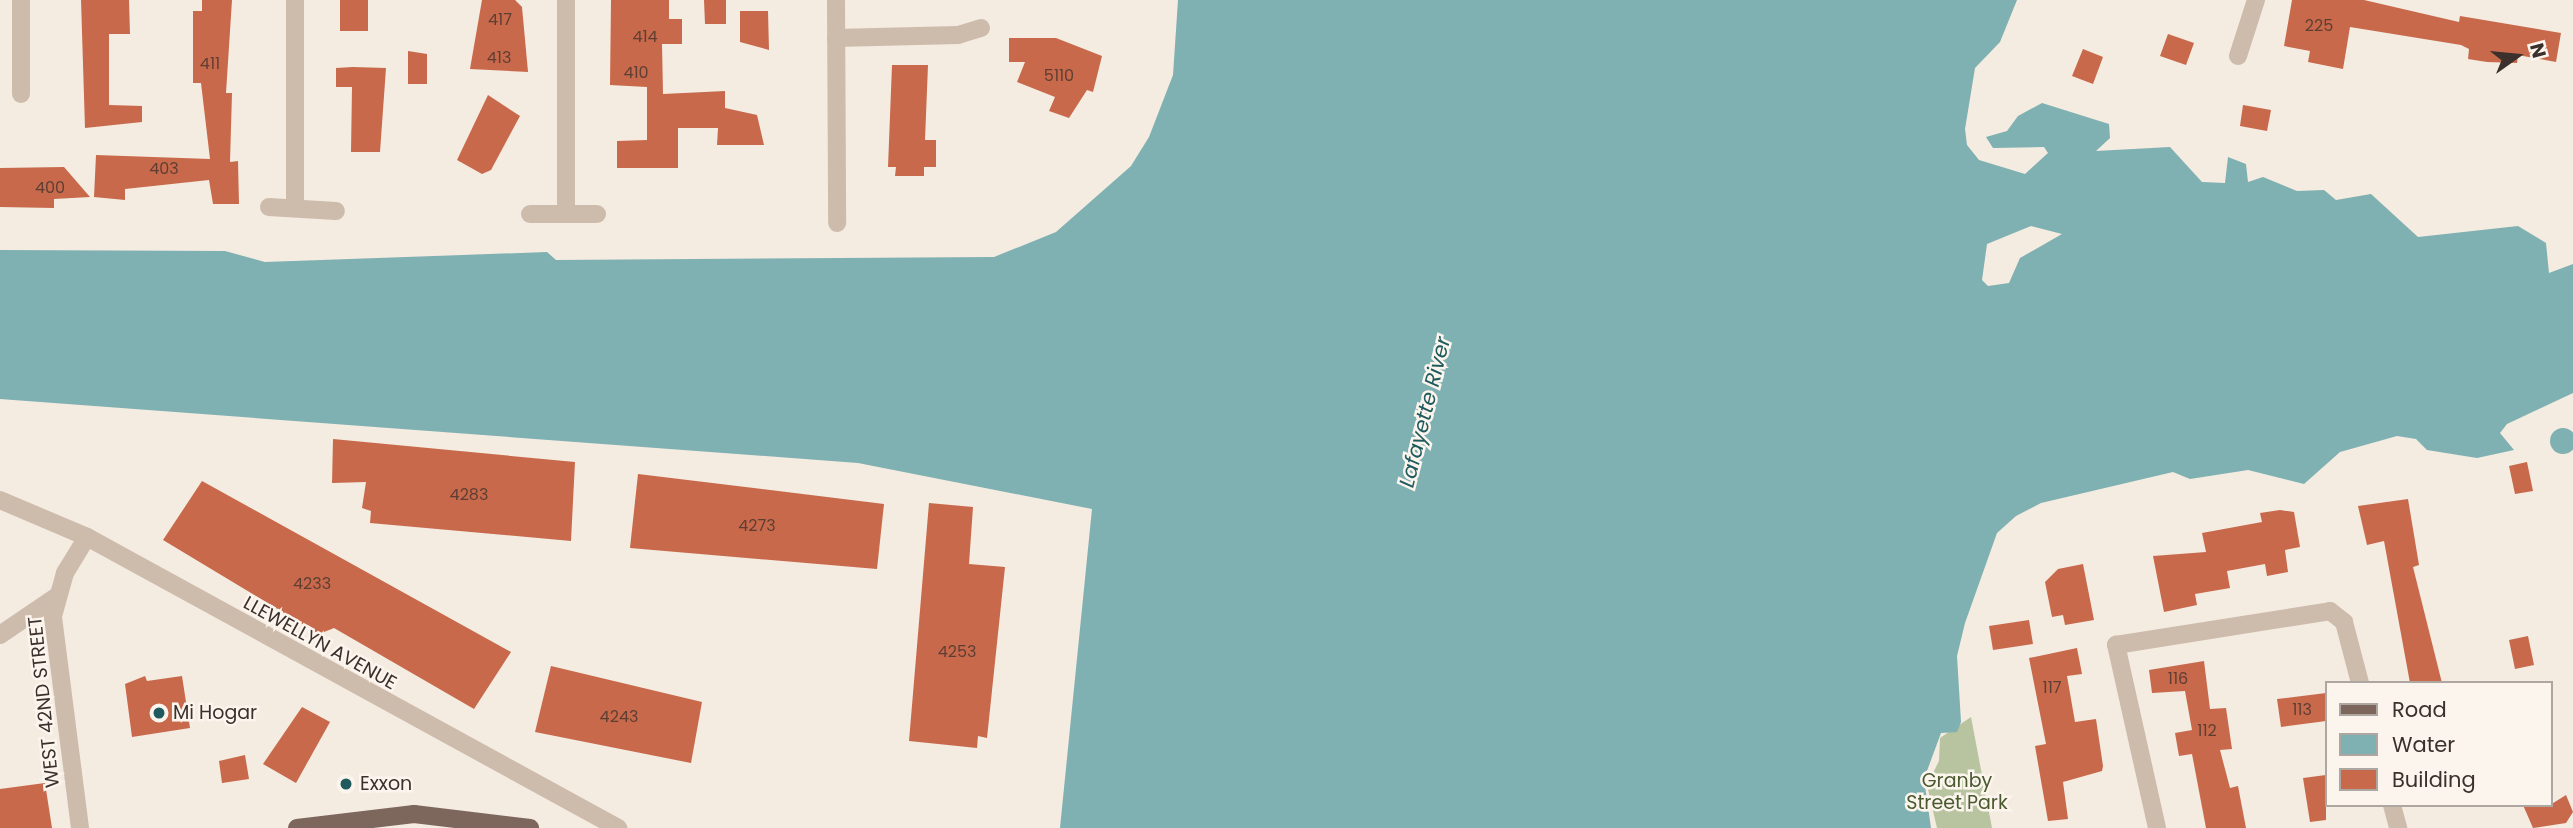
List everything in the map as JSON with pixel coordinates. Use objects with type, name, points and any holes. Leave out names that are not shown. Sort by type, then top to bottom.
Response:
[{"type":"main road","points":[[297,828],[414,814],[530,828]]},
{"type":"street","points":[[21,0],[21,94]]},
{"type":"street","points":[[295,0],[295,205]]},
{"type":"street","points":[[566,0],[566,214]]},
{"type":"street","points":[[836,0],[837,223]]},
{"type":"street","points":[[2238,56],[2256,0]]},
{"type":"street","points":[[836,38],[958,35],[981,28]]},
{"type":"street","points":[[270,207],[295,205],[336,211]]},
{"type":"street","points":[[530,214],[597,214]]},
{"type":"street","name":"LLEWELLYN AVENUE","points":[[0,500],[87,537],[618,828]]},
{"type":"street","name":"WEST 42ND STREET","points":[[80,828],[52,616],[56,597],[87,537]]},
{"type":"street","points":[[0,635],[56,597]]},
{"type":"street","points":[[2157,828],[2116,645],[2330,611],[2344,622],[2359,681]]},
{"type":"street","points":[[2393,807],[2398,828]]},
{"type":"green space","name":"Granby Street Park","points":[[1971,717],[1992,828],[1937,828],[1927,785],[1939,761],[1940,738]]},
{"type":"water","name":"Lafayette River","points":[[1178,0],[2017,0],[2000,42],[1975,68],[1965,129],[1967,145],[1979,160],[2025,174],[2048,153],[2044,147],[1993,148],[1986,137],[2007,131],[2018,116],[2042,103],[2109,124],[2110,138],[2096,151],[2170,147],[2202,182],[2225,183],[2228,157],[2246,164],[2248,182],[2263,177],[2297,191],[2324,190],[2336,200],[2371,194],[2418,237],[2518,226],[2546,243],[2549,273],[2573,264],[2573,393],[2507,424],[2500,433],[2514,450],[2477,458],[2427,450],[2416,439],[2397,436],[2340,452],[2304,484],[2248,470],[2190,479],[2173,472],[2041,503],[2016,516],[1997,533],[1965,623],[1957,656],[1961,722],[1957,732],[1941,733],[1924,779],[1931,828],[1060,828],[1092,509],[858,463],[0,399],[0,250],[225,251],[265,262],[547,252],[556,260],[994,257],[1056,232],[1131,166],[1149,137],[1173,75]],"holes":[[[2031,226],[2062,234],[2020,258],[2009,283],[1988,286],[1982,280],[1987,244]]]},
{"type":"water","points":[[2563,428],[2572,432],[2572,450],[2563,454],[2554,450],[2550,441],[2554,432]]},
{"type":"building","points":[[81,0],[129,0],[130,34],[109,34],[109,105],[142,106],[142,122],[85,128]]},
{"type":"building","points":[[202,0],[232,0],[226,93],[232,93],[230,162],[238,161],[239,204],[213,204],[209,180],[125,189],[125,200],[94,197],[96,155],[210,159],[201,83],[193,83],[193,11],[202,11]]},
{"type":"building","points":[[340,0],[368,0],[368,31],[340,31]]},
{"type":"building","points":[[482,0],[515,0],[522,7],[528,72],[470,69]]},
{"type":"building","points":[[611,0],[669,0],[669,19],[682,19],[682,44],[662,44],[663,94],[725,91],[725,108],[757,115],[764,145],[717,145],[718,128],[678,128],[678,168],[617,168],[617,141],[647,140],[647,87],[610,85]]},
{"type":"building","points":[[704,0],[726,0],[726,24],[705,24]]},
{"type":"building","points":[[2292,0],[2364,0],[2459,22],[2460,16],[2561,33],[2556,62],[2518,55],[2517,63],[2468,59],[2469,49],[2461,45],[2350,27],[2343,69],[2308,62],[2310,51],[2284,46]]},
{"type":"building","points":[[740,11],[768,11],[769,50],[740,42]]},
{"type":"building","points":[[2168,34],[2194,43],[2186,65],[2160,56]]},
{"type":"building","points":[[1009,38],[1056,38],[1102,56],[1093,92],[1087,90],[1069,118],[1049,111],[1055,97],[1017,82],[1025,62],[1009,62]]},
{"type":"building","points":[[2083,49],[2103,57],[2093,84],[2072,76]]},
{"type":"building","points":[[408,51],[427,54],[427,84],[408,84]]},
{"type":"building","points":[[892,65],[928,65],[925,140],[936,140],[936,167],[924,167],[924,176],[895,176],[896,167],[888,167]]},
{"type":"building","points":[[336,68],[386,68],[380,152],[351,152],[352,87],[336,87]]},
{"type":"building","points":[[488,95],[520,116],[491,170],[482,174],[457,160]]},
{"type":"building","points":[[2243,105],[2271,110],[2267,131],[2240,126]]},
{"type":"building","points":[[64,167],[90,197],[54,199],[54,208],[0,207],[0,168]]},
{"type":"building","points":[[333,439],[575,462],[571,541],[370,523],[371,511],[362,508],[366,482],[332,483]]},
{"type":"building","points":[[2527,462],[2533,491],[2515,494],[2509,466]]},
{"type":"building","points":[[638,474],[884,504],[877,569],[630,548]]},
{"type":"building","points":[[202,481],[511,652],[474,709],[334,628],[319,634],[163,540]]},
{"type":"building","points":[[2408,499],[2419,565],[2413,567],[2442,681],[2410,681],[2384,541],[2367,545],[2358,506]]},
{"type":"building","points":[[929,503],[973,507],[969,564],[1005,567],[987,738],[978,736],[977,748],[909,741]]},
{"type":"building","points":[[2280,510],[2294,512],[2300,547],[2285,550],[2288,572],[2267,576],[2265,564],[2227,571],[2230,588],[2195,594],[2197,605],[2164,612],[2153,556],[2206,552],[2202,533],[2262,522],[2260,513]]},
{"type":"building","points":[[2083,564],[2094,620],[2065,625],[2063,615],[2052,617],[2045,582],[2058,569]]},
{"type":"building","points":[[2029,620],[2033,644],[1993,650],[1989,626]]},
{"type":"building","points":[[2528,636],[2534,665],[2515,669],[2509,640]]},
{"type":"building","points":[[2077,648],[2082,674],[2067,676],[2075,722],[2096,719],[2103,766],[2102,771],[2063,782],[2068,819],[2048,821],[2035,746],[2046,744],[2029,658]]},
{"type":"building","points":[[2204,661],[2210,709],[2226,708],[2232,749],[2220,750],[2230,788],[2238,786],[2246,828],[2206,828],[2192,754],[2179,756],[2175,733],[2192,730],[2185,691],[2152,693],[2149,670]]},
{"type":"building","points":[[551,666],[702,702],[691,763],[535,732]]},
{"type":"building","points":[[145,676],[147,681],[182,676],[190,728],[132,737],[125,684]]},
{"type":"building","points":[[2324,693],[2324,721],[2281,727],[2277,699]]},
{"type":"building","points":[[302,707],[330,722],[296,783],[263,764]]},
{"type":"building","points":[[245,755],[249,779],[222,783],[219,761]]},
{"type":"building","points":[[2324,775],[2326,820],[2310,822],[2303,778]]},
{"type":"building","points":[[45,783],[52,828],[0,828],[0,789]]},
{"type":"building","points":[[2566,795],[2573,812],[2566,823],[2533,828],[2524,807],[2552,807],[2552,804]]},
{"type":"place","name":"Mi Hogar","points":[[159,713]]},
{"type":"place","name":"Exxon","points":[[346,784]]}]
